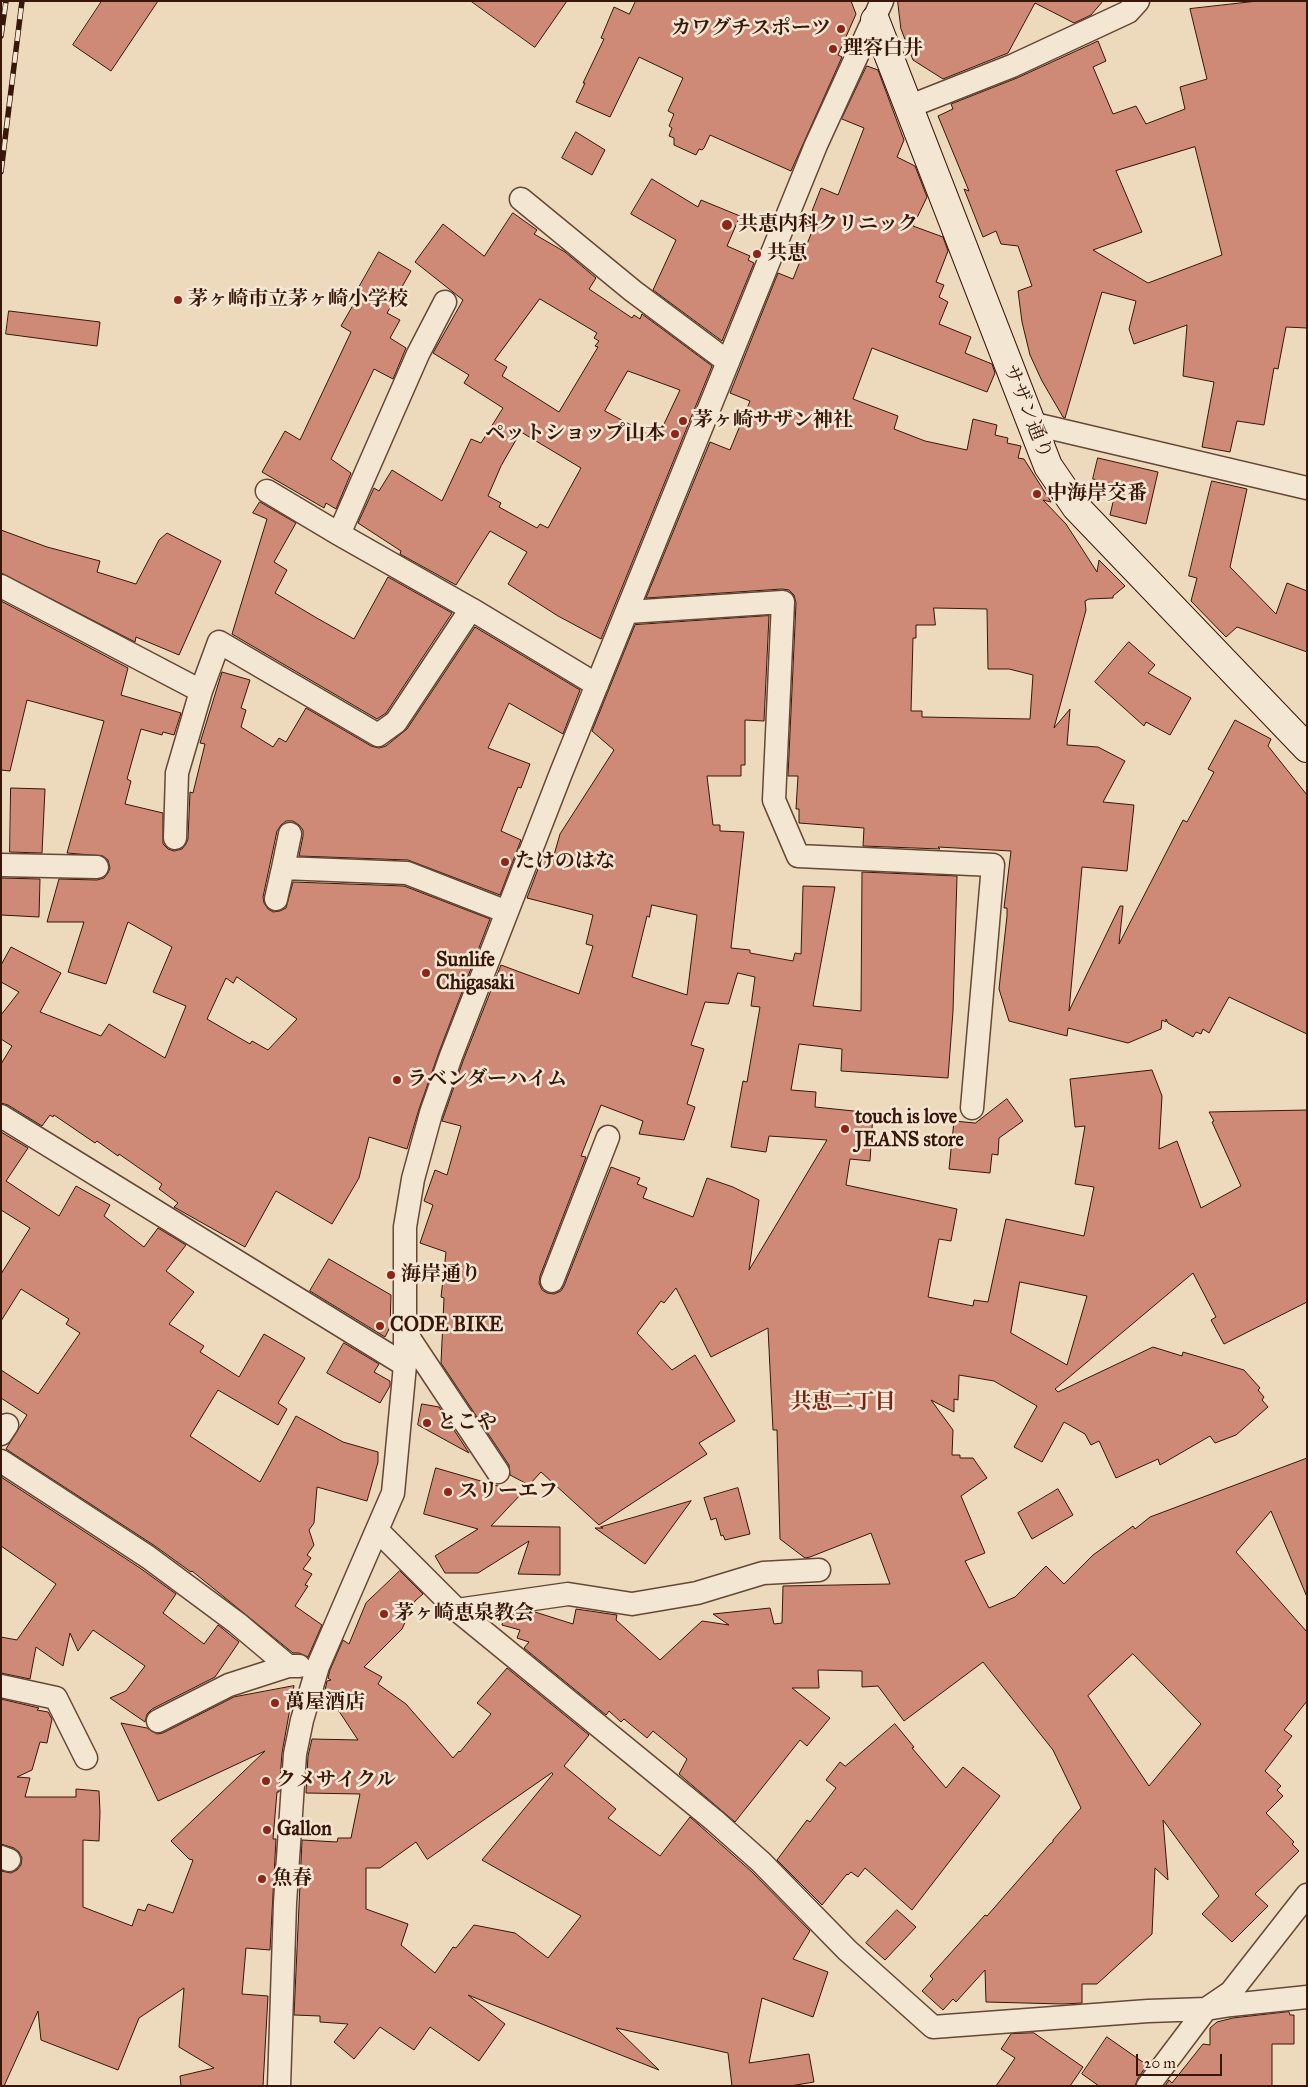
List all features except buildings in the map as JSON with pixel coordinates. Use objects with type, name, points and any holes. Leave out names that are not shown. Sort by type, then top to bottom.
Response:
[{"type":"street","points":[[908,107],[1021,62],[1128,12],[1138,1]]},
{"type":"street","points":[[279,2086],[285,1903],[296,1754],[302,1720],[318,1666],[394,1492],[405,1365],[405,1227],[413,1179],[431,1113],[451,1056],[597,685],[816,145],[874,8]]},
{"type":"street","name":"サザン通り","points":[[874,8],[908,107],[1048,466],[1076,507],[1307,748]]},
{"type":"street","points":[[521,199],[633,291],[728,362]]},
{"type":"street","points":[[339,534],[418,354],[445,302]]},
{"type":"street","points":[[1030,422],[1307,488]]},
{"type":"street","points":[[267,491],[471,609],[597,685]]},
{"type":"street","points":[[1,586],[201,691]]},
{"type":"street","points":[[628,612],[783,602],[774,800],[798,856],[993,865],[972,1108]]},
{"type":"street","points":[[175,838],[177,773],[201,691],[219,642],[378,735],[396,722],[471,609]]},
{"type":"street","points":[[276,899],[290,834]]},
{"type":"street","points":[[1,865],[97,867]]},
{"type":"street","points":[[283,868],[407,873],[507,912]]},
{"type":"street","points":[[1,1116],[405,1365]]},
{"type":"street","points":[[552,1281],[608,1137]]},
{"type":"street","points":[[405,1328],[498,1472]]},
{"type":"street","points":[[1,1462],[148,1557],[237,1623],[288,1666]]},
{"type":"street","points":[[378,1531],[457,1610],[715,1821],[761,1862],[847,1950],[933,2027],[1148,2011],[1206,2009],[1307,1997]]},
{"type":"street","points":[[457,1610],[568,1594],[632,1604],[697,1593],[762,1573],[819,1570]]},
{"type":"street","points":[[158,1721],[229,1685],[288,1666],[318,1666]]},
{"type":"street","points":[[1,1686],[56,1698],[86,1758]]},
{"type":"street","points":[[1148,2086],[1206,2009],[1231,1992],[1307,1895]]},
{"type":"railway","points":[[1,36],[6,1]]},
{"type":"railway","points":[[1,172],[22,1]]},
{"type":"place","name":"カワグチスポーツ","points":[[841,29]]},
{"type":"place","name":"理容白井","points":[[833,49]]},
{"type":"place","name":"共恵内科クリニック","points":[[727,225]]},
{"type":"place","name":"共恵","points":[[757,254]]},
{"type":"place","name":"茅ヶ崎市立茅ヶ崎小学校","points":[[178,300]]},
{"type":"place","name":"茅ヶ崎サザン神社","points":[[683,421]]},
{"type":"place","name":"ペットショップ山本","points":[[675,434]]},
{"type":"place","name":"中海岸交番","points":[[1037,494]]},
{"type":"place","name":"たけのはな","points":[[505,862]]},
{"type":"place","name":"Sunlife Chigasaki","points":[[426,973]]},
{"type":"place","name":"ラベンダーハイム","points":[[397,1080]]},
{"type":"place","name":"touch is love JEANS store","points":[[845,1129]]},
{"type":"place","name":"海岸通り","points":[[391,1275]]},
{"type":"place","name":"CODE BIKE","points":[[380,1326]]},
{"type":"place","name":"とこや","points":[[427,1423]]},
{"type":"place","name":"スリーエフ","points":[[448,1492]]},
{"type":"place","name":"茅ヶ崎恵泉教会","points":[[384,1614]]},
{"type":"place","name":"萬屋酒店","points":[[275,1703]]},
{"type":"place","name":"クメサイクル","points":[[266,1781]]},
{"type":"place","name":"Gallon","points":[[267,1830]]},
{"type":"place","name":"魚春","points":[[262,1879]]},
{"type":"district","name":"共恵二丁目","points":[[843,1403]]}]
